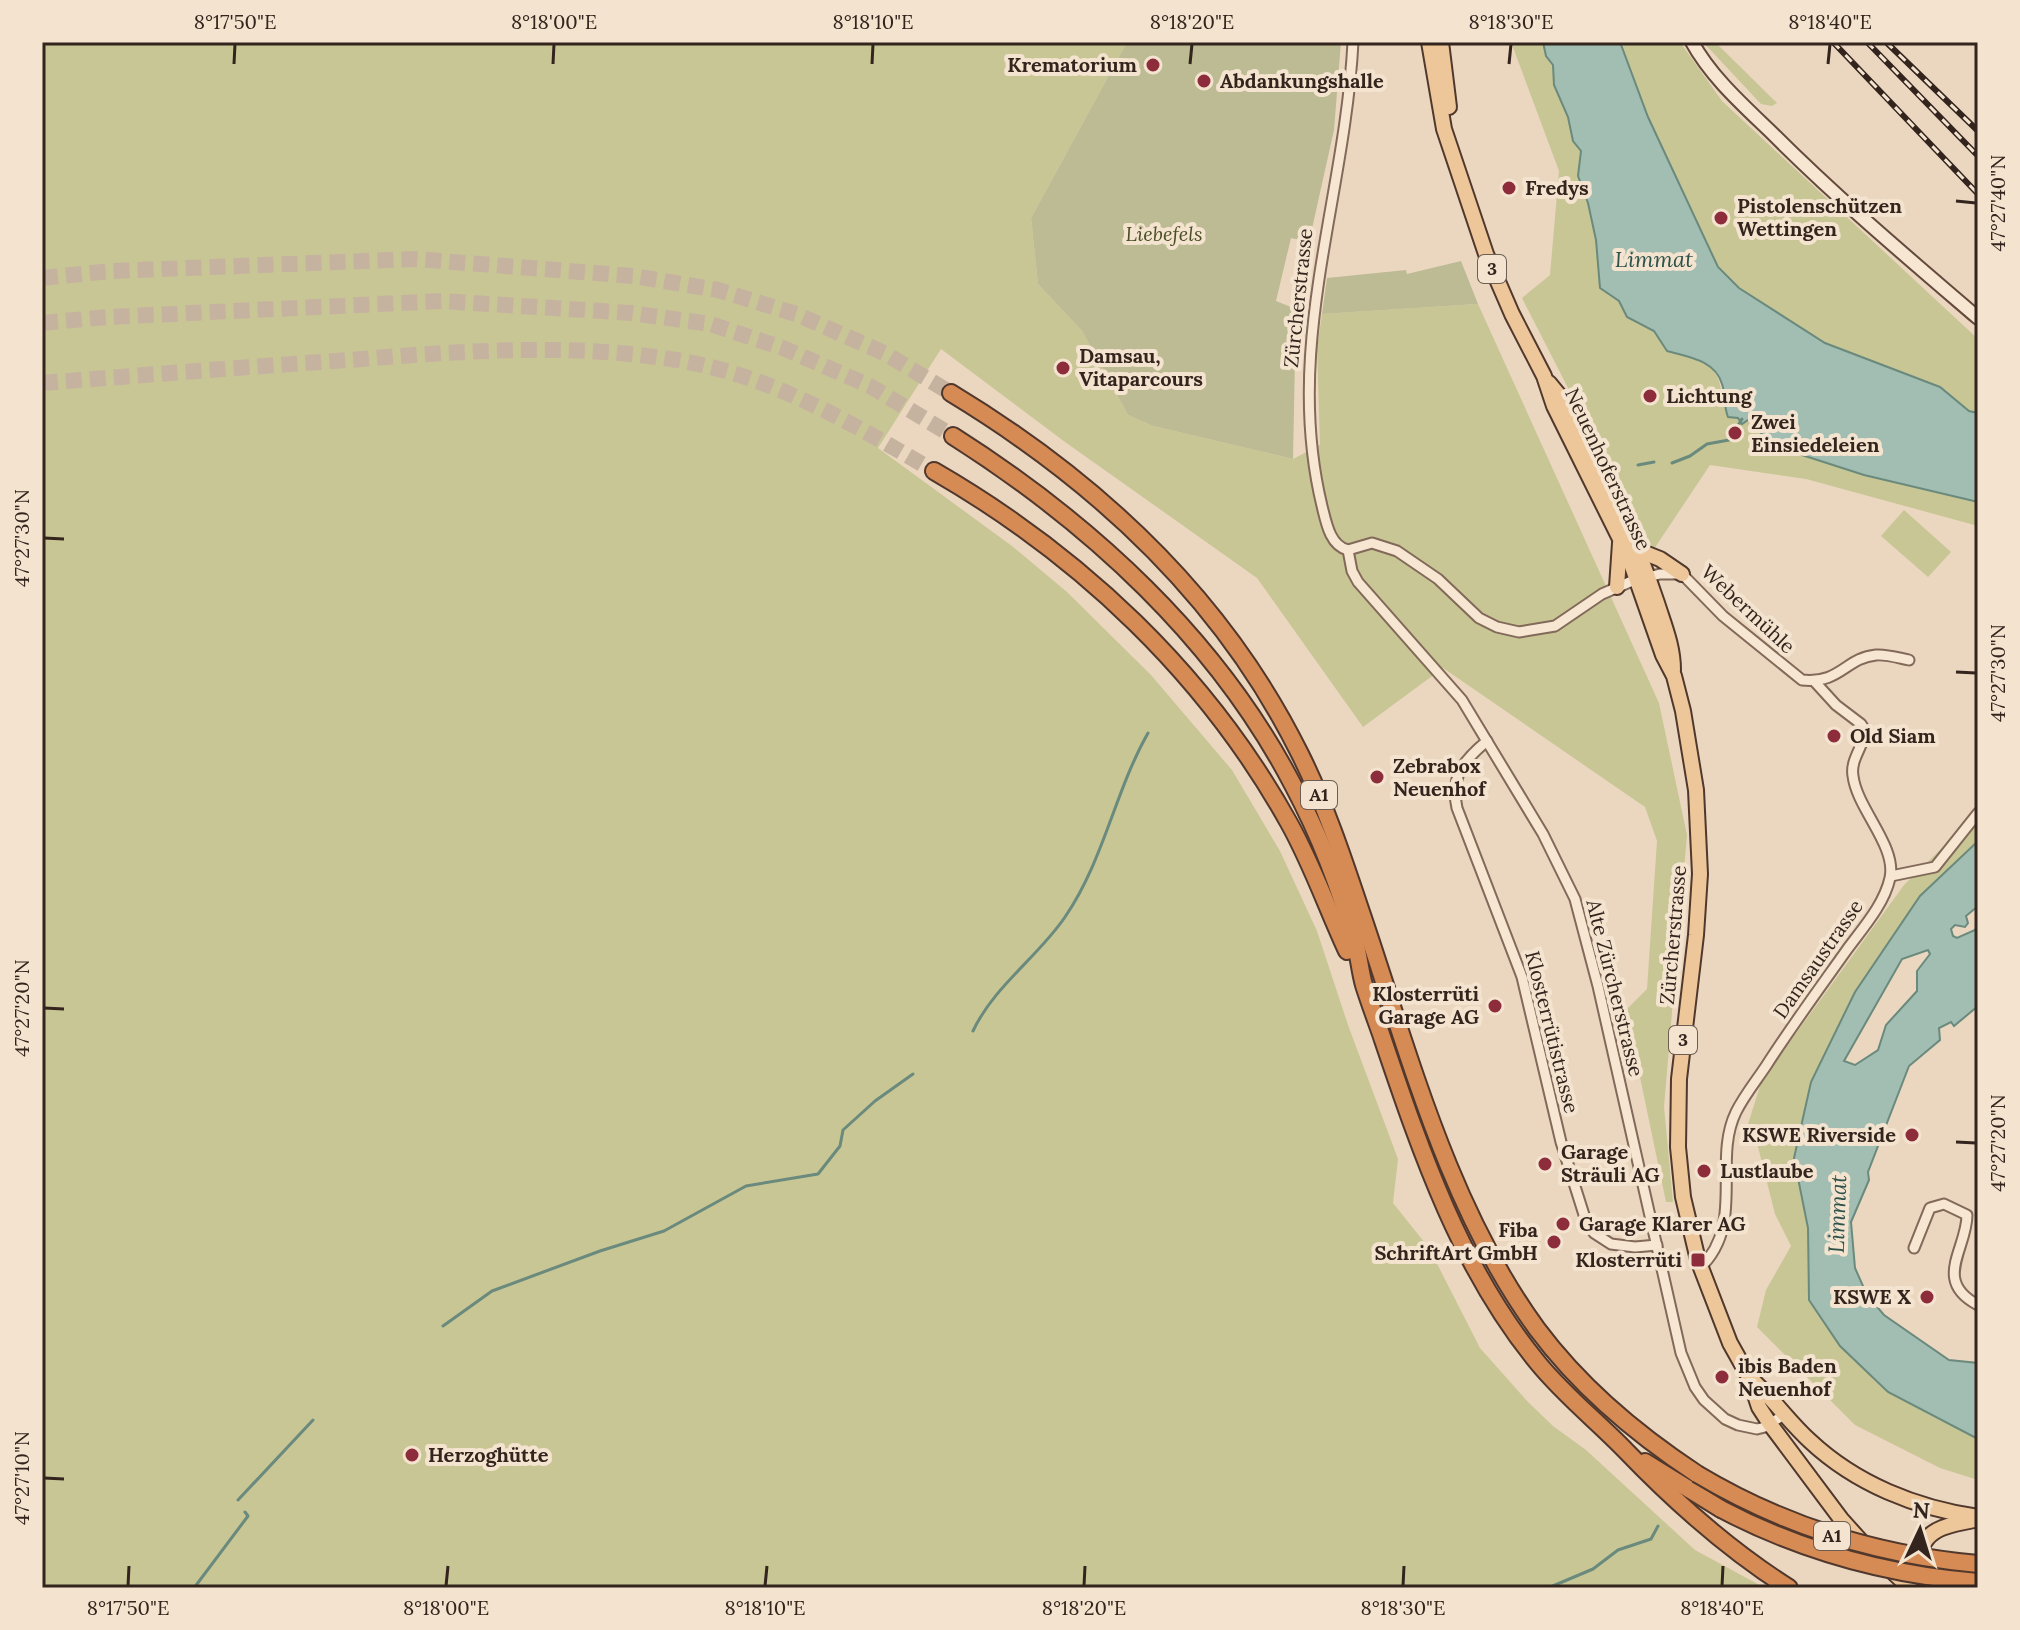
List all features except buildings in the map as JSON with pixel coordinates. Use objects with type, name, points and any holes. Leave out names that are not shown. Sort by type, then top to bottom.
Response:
[{"type":"highway","name":"A1","points":[[951,393],[1036,448],[1122,518],[1198,596],[1247,662],[1288,730],[1322,803],[1439,1138],[1470,1214],[1495,1262],[1538,1330],[1590,1390],[1629,1426],[1697,1474],[1744,1501],[1819,1532],[1898,1553],[1978,1564]]},
{"type":"highway","name":"A1","points":[[953,436],[1045,499],[1106,551],[1182,627],[1233,690],[1280,760],[1312,824],[1355,942],[1364,985]]},
{"type":"highway","name":"A1","points":[[934,471],[1011,519],[1079,570],[1141,627],[1182,671],[1235,738],[1281,809],[1313,870],[1364,985],[1451,1222],[1506,1321],[1575,1404],[1623,1448],[1721,1509],[1788,1540],[1839,1558],[1894,1571],[1978,1582]]},
{"type":"highway","points":[[1623,1448],[1657,1484],[1724,1541],[1789,1588]]},
{"type":"main road","name":"Neuenhoferstrasse","points":[[1429,42],[1444,129],[1486,254],[1544,376],[1554,406],[1620,539],[1643,577]]},
{"type":"main road","name":"Neuenhoferstrasse","points":[[1441,42],[1455,155]]},
{"type":"main road","points":[[1692,42],[1705,62],[1736,96],[1836,197],[1978,318]]},
{"type":"main road","name":"Neuenhoferstrasse","points":[[1544,376],[1563,400],[1613,492],[1640,551],[1643,577]]},
{"type":"main road","points":[[1617,587],[1620,539]]},
{"type":"main road","points":[[1640,551],[1660,559],[1682,574]]},
{"type":"main road","name":"Zürcherstrasse","points":[[1643,577],[1663,655],[1674,676],[1692,757],[1699,835],[1697,921],[1679,1079],[1677,1130],[1683,1197],[1700,1268],[1730,1343],[1749,1377]]},
{"type":"main road","name":"3","points":[[1749,1377],[1759,1407],[1770,1424],[1841,1519],[1910,1588]]},
{"type":"main road","name":"3","points":[[1749,1377],[1825,1454],[1876,1487],[1921,1505],[1978,1518]]},
{"type":"main road","points":[[1931,1588],[1920,1570],[1920,1555],[1925,1542],[1934,1532],[1945,1527],[1978,1518]]},
{"type":"street","name":"Zürcherstrasse","points":[[1348,550],[1333,540],[1318,492],[1310,421],[1309,344],[1322,247],[1348,108],[1353,42]]},
{"type":"street","name":"Webermühle","points":[[1348,550],[1372,543],[1397,551],[1438,579],[1479,618],[1511,631],[1533,631],[1555,626],[1617,587],[1643,577],[1682,574],[1723,616],[1787,670],[1802,680],[1815,682]]},
{"type":"street","name":"Alte Zürcherstrasse","points":[[1348,550],[1352,571],[1358,582],[1462,700],[1557,859],[1575,899],[1595,973],[1681,1353],[1695,1387],[1715,1412],[1749,1428],[1770,1424]]},
{"type":"street","points":[[1815,682],[1826,680],[1856,661],[1876,655],[1909,660]]},
{"type":"street","points":[[1815,682],[1865,730],[1854,759],[1853,780],[1886,850],[1891,876],[1935,867],[1978,813]]},
{"type":"street","name":"Klosterrütistrasse","points":[[1487,741],[1460,768],[1454,790],[1457,808],[1522,977],[1574,1188],[1589,1226],[1602,1240],[1625,1247],[1657,1245]]},
{"type":"street","name":"Damsaustrasse","points":[[1700,1268],[1719,1244],[1726,1206],[1731,1129],[1737,1110],[1874,912],[1891,876]]},
{"type":"street","points":[[1914,1248],[1930,1208],[1944,1204],[1967,1215],[1954,1273],[1961,1292],[1978,1305]]},
{"type":"street","points":[[1770,1424],[1785,1414]]},
{"type":"shaded area","points":[[42,42],[1127,42],[1031,218],[1038,284],[1082,331],[1128,415],[1153,426],[1293,459],[1320,445],[1317,348],[1322,314],[1478,304],[1659,703],[1687,835],[1664,1107],[1673,1202],[1666,1202],[1626,1010],[1647,989],[1657,841],[1645,807],[1443,668],[1363,727],[1257,578],[1065,442],[941,349],[878,448],[1012,546],[1067,592],[1151,675],[1232,770],[1280,851],[1317,931],[1398,1159],[1393,1203],[1429,1248],[1480,1348],[1553,1426],[1586,1450],[1695,1550],[1765,1588],[42,1588]]},
{"type":"shaded area","points":[[1511,42],[1543,42],[1546,56],[1553,65],[1554,85],[1568,117],[1573,141],[1581,151],[1578,176],[1596,240],[1600,287],[1619,301],[1627,317],[1654,331],[1667,351],[1690,357],[1714,371],[1721,389],[1722,403],[1751,418],[1765,439],[1864,475],[1978,502],[1978,526],[1806,479],[1710,465],[1652,552],[1522,298],[1550,275],[1559,171]]},
{"type":"shaded area","points":[[1620,42],[1680,42],[1722,101],[1978,339],[1978,413],[1969,411],[1940,386],[1825,343],[1739,288],[1718,267],[1648,117]]},
{"type":"shaded area","points":[[1703,42],[1715,42],[1777,103],[1772,106],[1761,104]]},
{"type":"shaded area","points":[[1904,510],[1951,552],[1928,577],[1881,536]]},
{"type":"shaded area","points":[[1978,813],[1978,841],[1920,896],[1855,992],[1811,1082],[1794,1158],[1808,1228],[1809,1301],[1926,1413],[1978,1439],[1978,1480],[1940,1468],[1855,1425],[1757,1327],[1766,1290],[1791,1246],[1775,1214],[1755,1135],[1748,1124],[1762,1080],[1904,885]]},
{"type":"green space","name":"Liebefels","points":[[1127,42],[1341,42],[1334,130],[1309,242],[1291,238],[1276,301],[1296,309],[1293,459],[1153,426],[1128,415],[1082,331],[1038,284],[1031,218]]},
{"type":"green space","points":[[1461,261],[1478,304],[1322,314],[1327,278],[1406,270],[1407,274]]},
{"type":"water","name":"Limmat","points":[[1543,42],[1620,42],[1648,117],[1718,267],[1739,288],[1825,343],[1940,387],[1969,411],[1978,413],[1978,502],[1864,475],[1765,439],[1751,418],[1742,424],[1738,418],[1728,417],[1722,384],[1713,370],[1700,361],[1667,351],[1654,331],[1627,317],[1619,301],[1600,288],[1596,240],[1578,176],[1581,151],[1573,141],[1568,117],[1554,85],[1553,65],[1546,56]]},
{"type":"water","name":"Limmat","points":[[1978,841],[1978,906],[1966,916],[1968,923],[1965,927],[1955,925],[1951,929],[1957,938],[1975,930],[1978,924],[1978,1006],[1954,1026],[1951,1022],[1939,1028],[1940,1040],[1909,1066],[1851,1222],[1855,1268],[1867,1295],[1884,1315],[1949,1360],[1978,1363],[1978,1439],[1888,1392],[1840,1346],[1809,1300],[1808,1228],[1794,1158],[1811,1082],[1855,992],[1920,896]],"holes":[[[1928,950],[1930,954],[1917,971],[1917,991],[1886,1025],[1878,1050],[1855,1065],[1844,1061],[1902,959]]]},
{"type":"waterway","points":[[1672,463],[1690,456],[1707,444],[1729,440],[1742,419]]},
{"type":"waterway","points":[[1638,465],[1654,462]]},
{"type":"waterway","points":[[973,1031],[992,1000],[1054,932],[1078,895],[1148,733]]},
{"type":"waterway","points":[[443,1326],[492,1291],[664,1231],[746,1186],[818,1174],[840,1146],[843,1130],[875,1101],[913,1074]]},
{"type":"waterway","points":[[238,1500],[313,1420]]},
{"type":"waterway","points":[[194,1588],[248,1516],[245,1512]]},
{"type":"waterway","points":[[1548,1588],[1593,1569],[1618,1550],[1651,1539],[1658,1526]]},
{"type":"tunnel","points":[[42,278],[111,271],[415,259],[634,276],[718,290],[796,314],[884,353],[951,393]]},
{"type":"tunnel","points":[[42,323],[442,301],[631,313],[710,324],[783,348],[870,386],[953,436]]},
{"type":"tunnel","points":[[42,383],[436,354],[524,350],[612,352],[698,364],[760,382],[820,408],[934,471]]},
{"type":"railway","points":[[1833,42],[1978,194]]},
{"type":"railway","points":[[1867,42],[1978,156]]},
{"type":"railway","points":[[1886,42],[1978,131]]},
{"type":"place","name":"Krematorium","points":[[1153,65]]},
{"type":"place","name":"Abdankungshalle","points":[[1204,81]]},
{"type":"place","name":"Fredys","points":[[1509,188]]},
{"type":"place","name":"Pistolenschützen Wettingen","points":[[1721,218]]},
{"type":"place","name":"Damsau, Vitaparcours","points":[[1063,368]]},
{"type":"place","name":"Lichtung","points":[[1650,396]]},
{"type":"place","name":"Zwei Einsiedeleien","points":[[1735,433]]},
{"type":"place","name":"Old Siam","points":[[1834,736]]},
{"type":"place","name":"Zebrabox Neuenhof","points":[[1377,777]]},
{"type":"place","name":"Klosterrüti Garage AG","points":[[1495,1006]]},
{"type":"place","name":"KSWE Riverside","points":[[1912,1135]]},
{"type":"place","name":"Garage Sträuli AG","points":[[1545,1164]]},
{"type":"place","name":"Lustlaube","points":[[1704,1171]]},
{"type":"place","name":"Garage Klarer AG","points":[[1563,1224]]},
{"type":"place","name":"Fiba SchriftArt GmbH","points":[[1554,1242]]},
{"type":"place","name":"Klosterrüti","points":[[1698,1260]]},
{"type":"place","name":"KSWE X","points":[[1927,1297]]},
{"type":"place","name":"ibis Baden Neuenhof","points":[[1722,1377]]},
{"type":"place","name":"Herzoghütte","points":[[412,1455]]}]
